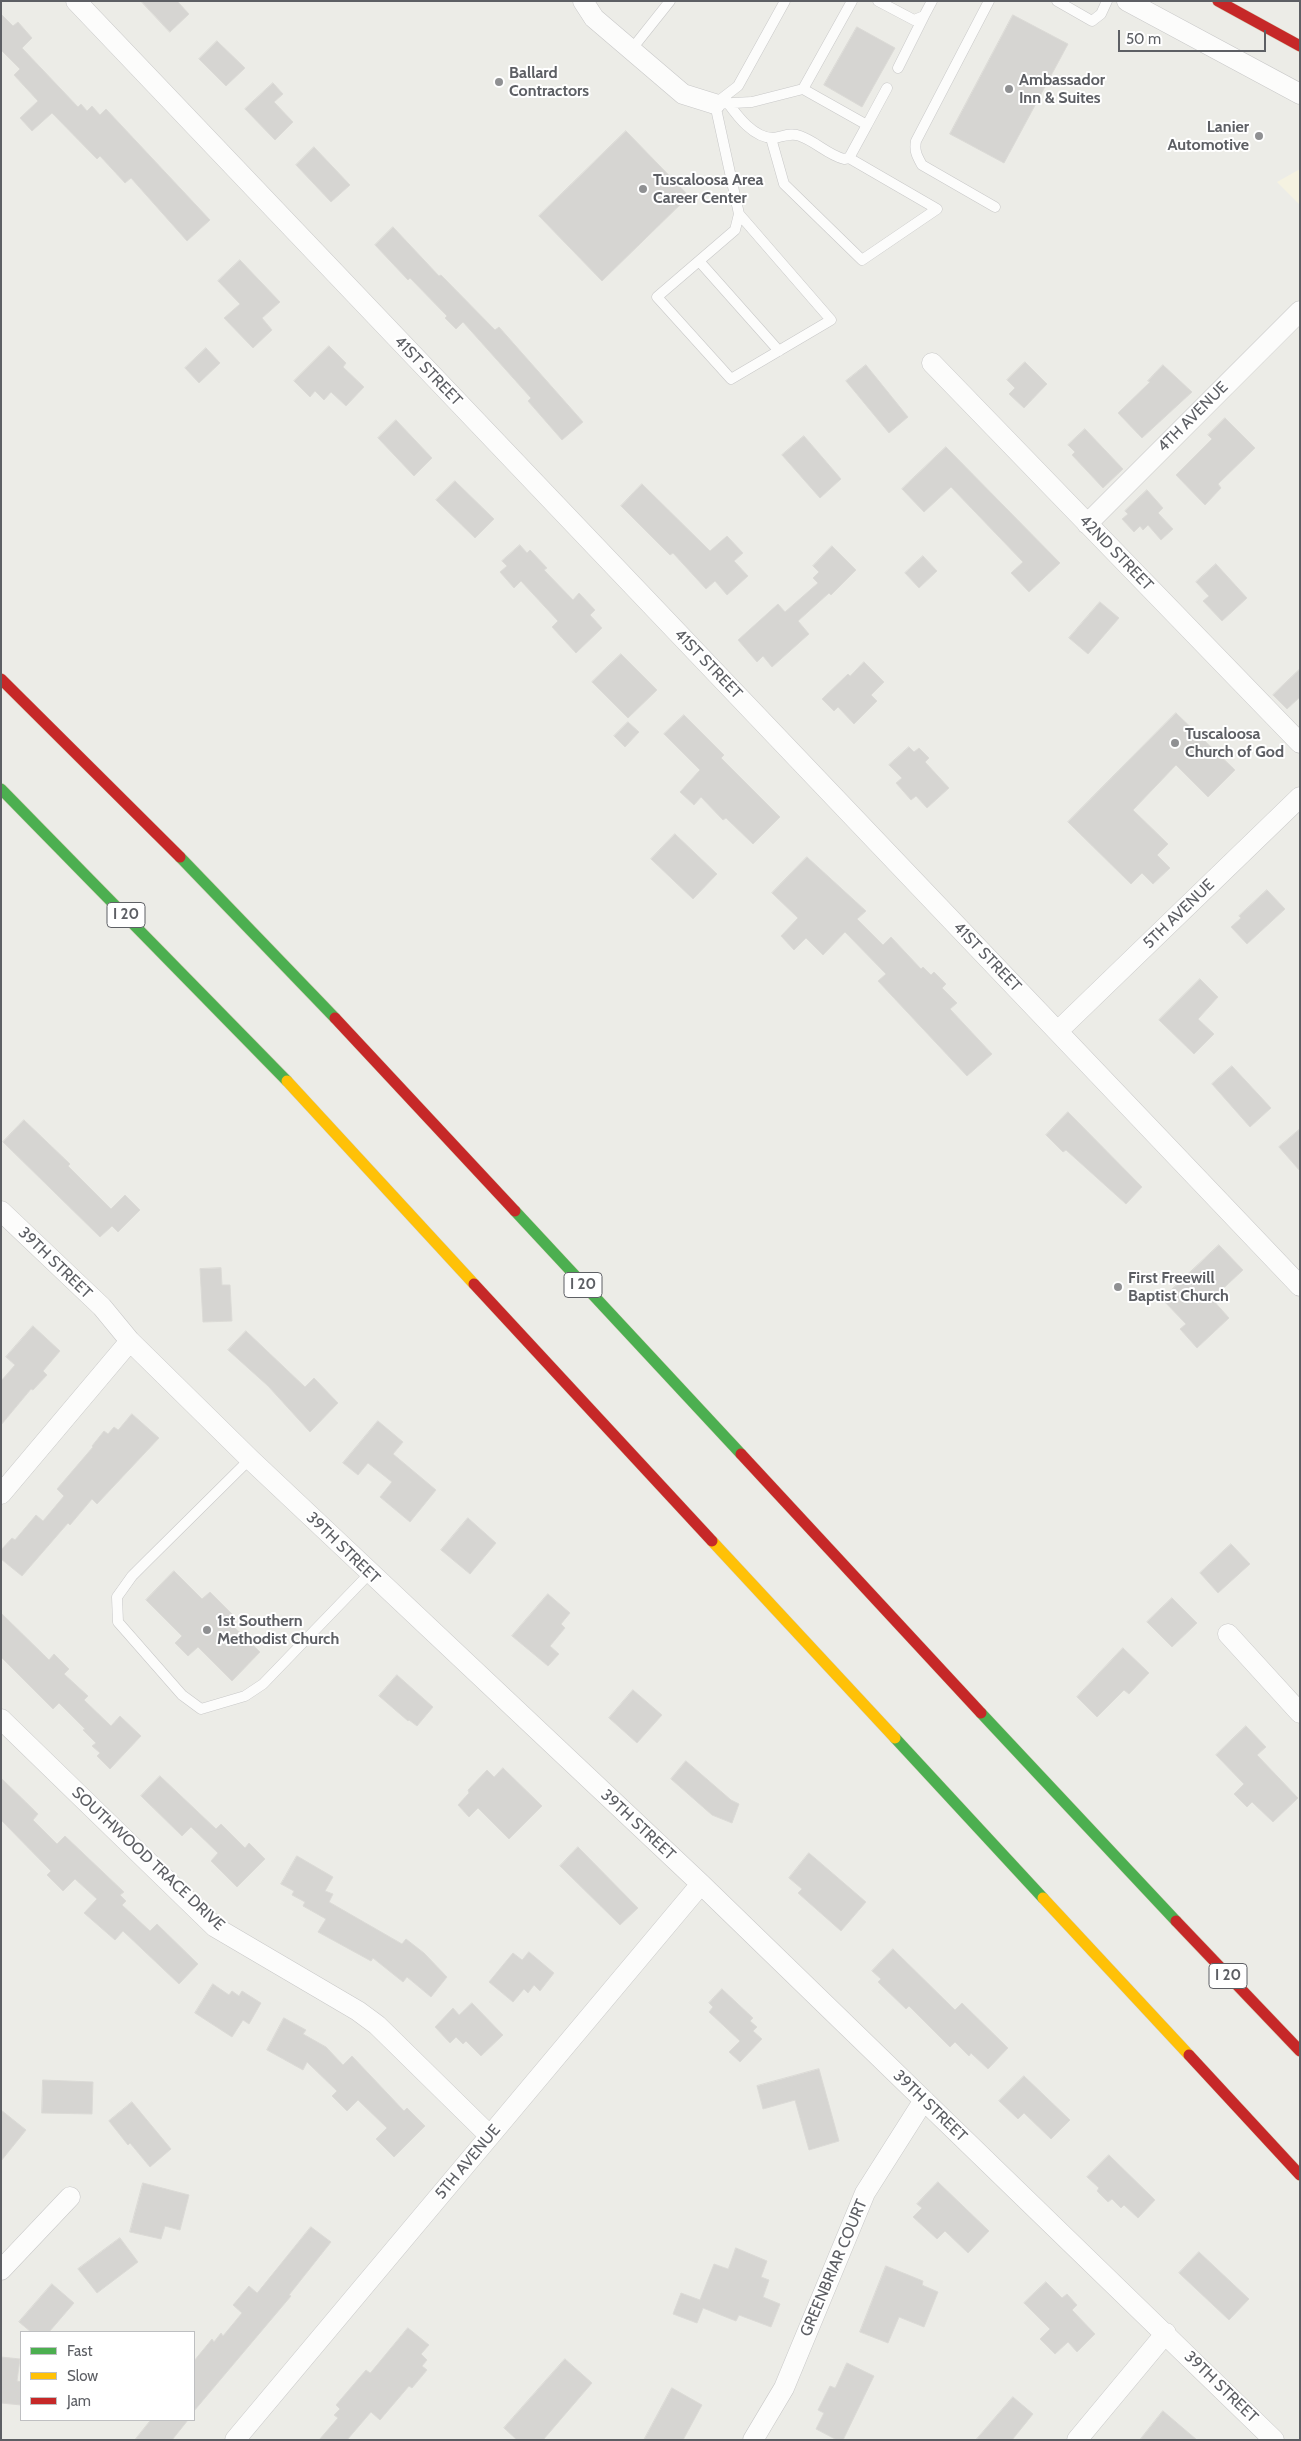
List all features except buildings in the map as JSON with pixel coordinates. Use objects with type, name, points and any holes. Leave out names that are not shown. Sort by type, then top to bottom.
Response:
[{"type":"main road","points":[[1218,1],[1300,46]]},
{"type":"main road","name":"I 20","points":[[1,679],[170,847],[320,1002],[1149,1893],[1300,2052]]},
{"type":"main road","name":"I 20","points":[[1,789],[256,1050],[1300,2175]]},
{"type":"street","name":"41ST STREET","points":[[76,1],[1300,1286]]},
{"type":"street","points":[[583,1],[594,18],[683,94],[722,104]]},
{"type":"street","points":[[1126,1],[1300,94]]},
{"type":"street","name":"4TH AVENUE","points":[[1087,524],[1300,311]]},
{"type":"street","name":"42ND STREET","points":[[932,363],[1300,744]]},
{"type":"street","name":"5TH AVENUE","points":[[1058,1031],[1300,797]]},
{"type":"street","name":"39TH STREET","points":[[1,1211],[102,1308],[130,1342],[250,1459],[701,1884],[1166,2333],[1274,2440]]},
{"type":"street","points":[[1,1494],[130,1342]]},
{"type":"street","points":[[1228,1634],[1300,1713]]},
{"type":"street","name":"SOUTHWOOD TRACE DRIVE","points":[[1,1719],[215,1926],[358,2011],[377,2026],[490,2136]]},
{"type":"street","name":"5TH AVENUE","points":[[235,2440],[701,1884]]},
{"type":"street","name":"GREENBRIAR COURT","points":[[753,2440],[784,2388],[865,2193],[924,2100]]},
{"type":"street","points":[[1,2270],[70,2196]]},
{"type":"street","points":[[1077,2440],[1166,2333]]},
{"type":"lane","points":[[631,50],[670,1]]},
{"type":"lane","points":[[722,104],[738,86],[785,1]]},
{"type":"lane","points":[[803,89],[852,1]]},
{"type":"lane","points":[[878,1],[914,20],[924,16]]},
{"type":"lane","points":[[898,68],[932,1]]},
{"type":"lane","points":[[989,1],[916,141],[915,148],[916,156],[922,165],[995,207]]},
{"type":"lane","points":[[1057,1],[1092,20],[1100,14],[1107,1]]},
{"type":"lane","points":[[849,158],[887,88]]},
{"type":"lane","points":[[722,104],[752,102],[803,89],[867,125]]},
{"type":"lane","points":[[722,104],[745,124],[771,138],[795,134],[839,158],[849,158],[937,209],[862,260],[784,184],[771,138]]},
{"type":"lane","points":[[722,104],[739,214],[735,230],[657,297],[731,379],[831,320],[739,214]]},
{"type":"lane","points":[[699,260],[779,351]]},
{"type":"lane","points":[[250,1459],[132,1576],[117,1597],[118,1622],[182,1695],[201,1709],[245,1696],[280,1669],[370,1573]]},
{"type":"shaded area","points":[[1300,169],[1300,205],[1277,182]]},
{"type":"traffic: fast","points":[[1,789],[287,1081]]},
{"type":"traffic: fast","points":[[180,857],[335,1018]]},
{"type":"traffic: fast","points":[[515,1211],[741,1454]]},
{"type":"traffic: fast","points":[[981,1713],[1176,1921]]},
{"type":"traffic: fast","points":[[895,1738],[1043,1898]]},
{"type":"traffic: slow","points":[[287,1081],[474,1284]]},
{"type":"traffic: slow","points":[[712,1541],[895,1738]]},
{"type":"traffic: slow","points":[[1043,1898],[1189,2055]]},
{"type":"traffic: jam","points":[[1218,1],[1300,46]]},
{"type":"traffic: jam","points":[[1,679],[180,857]]},
{"type":"traffic: jam","points":[[335,1018],[515,1211]]},
{"type":"traffic: jam","points":[[474,1284],[712,1541]]},
{"type":"traffic: jam","points":[[741,1454],[981,1713]]},
{"type":"traffic: jam","points":[[1176,1921],[1300,2051]]},
{"type":"traffic: jam","points":[[1189,2055],[1300,2175]]},
{"type":"place","name":"Ballard Contractors","points":[[499,82]]},
{"type":"place","name":"Ambassador Inn & Suites","points":[[1009,89]]},
{"type":"place","name":"Lanier Automotive","points":[[1259,136]]},
{"type":"place","name":"Tuscaloosa Area Career Center","points":[[643,189]]},
{"type":"place","name":"Tuscaloosa Church of God","points":[[1175,743]]},
{"type":"place","name":"First Freewill Baptist Church","points":[[1118,1287]]},
{"type":"place","name":"1st Southern Methodist Church","points":[[207,1630]]}]
